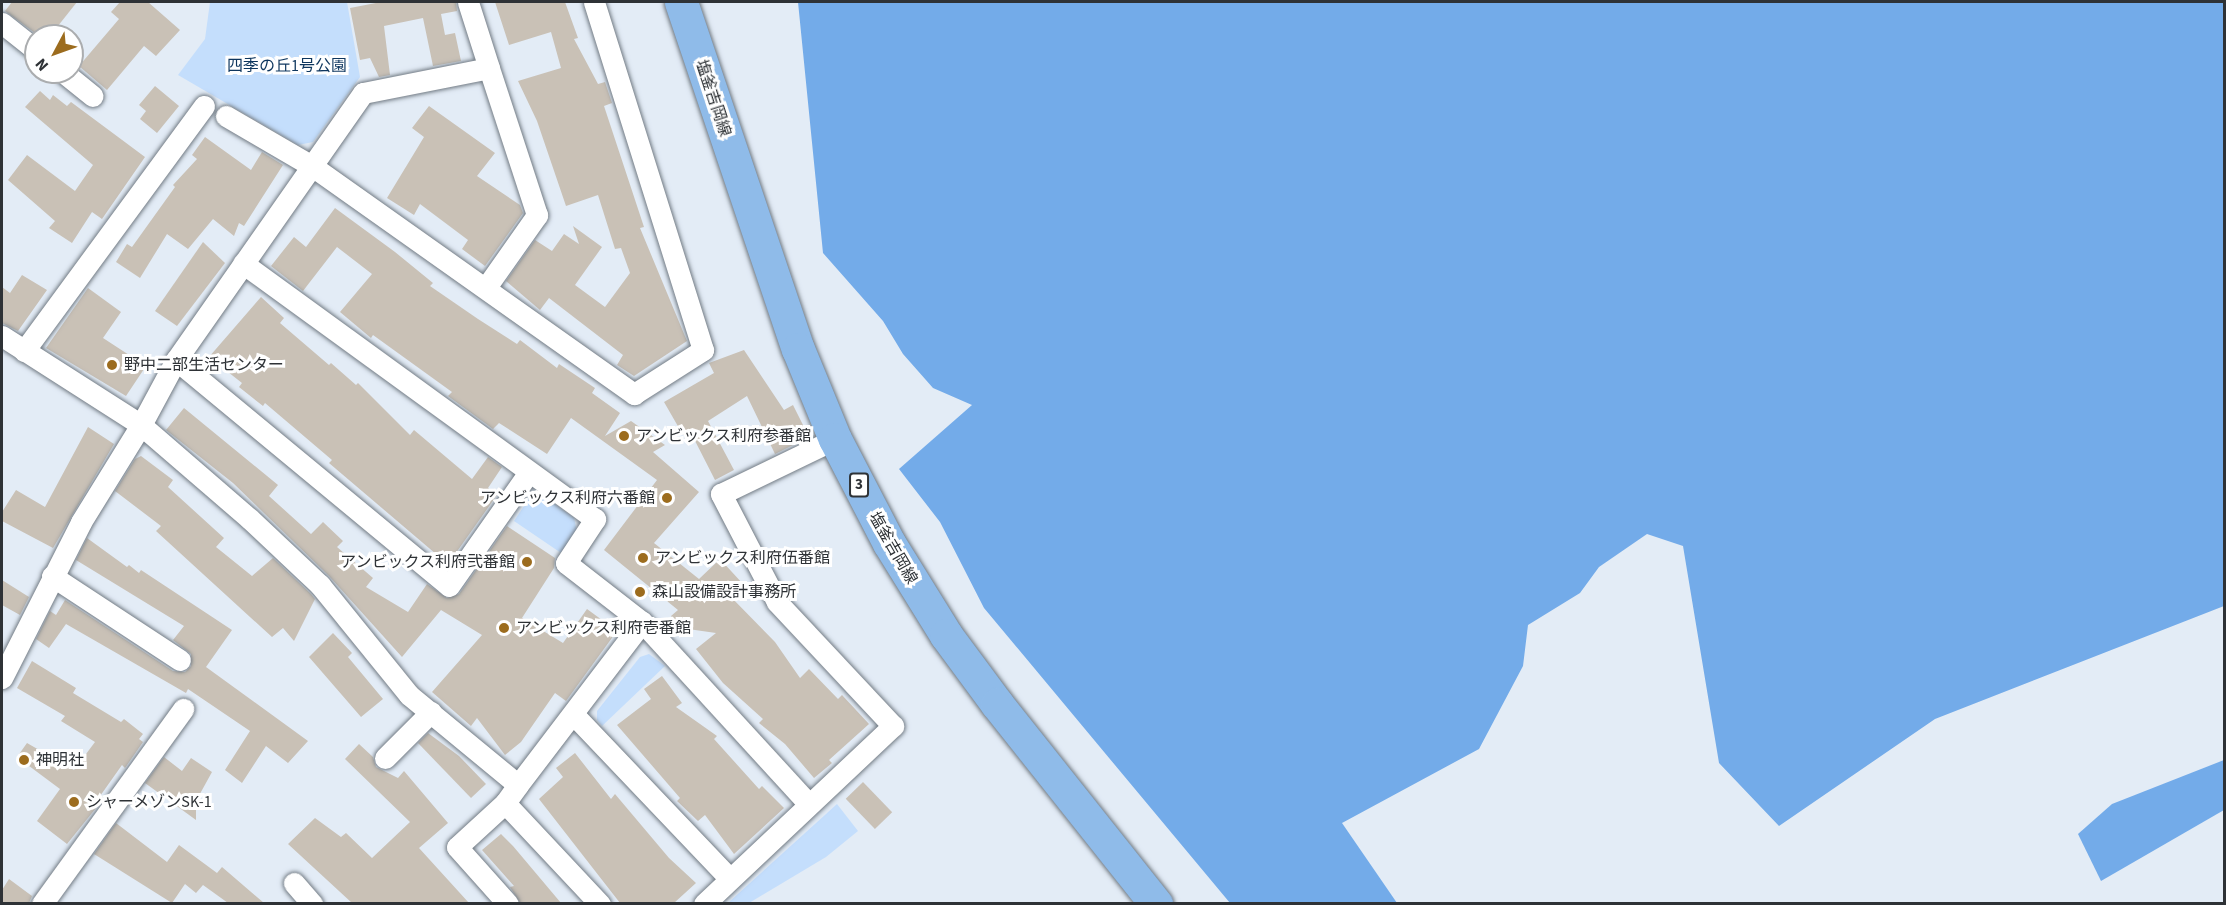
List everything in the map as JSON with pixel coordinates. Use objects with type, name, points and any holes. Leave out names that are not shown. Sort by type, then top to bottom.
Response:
[{"type":"main road","name":"塩釜吉岡線","points":[[681,2],[764,254],[835,439],[889,543],[946,635],[1156,903]]},
{"type":"street","points":[[468,2],[537,215],[487,286]]},
{"type":"street","points":[[226,116],[312,166],[487,286],[634,394],[703,350],[594,2]]},
{"type":"street","points":[[2,23],[24,40]]},
{"type":"street","points":[[2,678],[52,576],[141,425],[176,360],[363,93],[489,68]]},
{"type":"street","points":[[78,84],[93,96]]},
{"type":"street","points":[[24,351],[204,106]]},
{"type":"street","points":[[243,263],[595,519],[566,563],[642,622],[809,804]]},
{"type":"street","points":[[2,336],[141,425],[250,519],[320,585],[409,695],[518,785]]},
{"type":"street","points":[[176,360],[449,586],[529,472]]},
{"type":"street","points":[[704,903],[892,726],[777,602],[721,494],[835,439]]},
{"type":"street","points":[[52,576],[180,660]]},
{"type":"street","points":[[508,903],[457,847],[505,803],[574,715],[642,622]]},
{"type":"street","points":[[42,903],[183,709]]},
{"type":"street","points":[[384,758],[430,712]]},
{"type":"street","points":[[574,715],[730,879]]},
{"type":"street","points":[[505,803],[600,903]]},
{"type":"street","points":[[294,883],[312,903]]},
{"type":"green space","name":"四季の丘1号公園","points":[[210,2],[347,2],[360,77],[313,142],[298,145],[178,75],[205,39]]},
{"type":"green space","points":[[542,495],[574,518],[578,536],[564,555],[514,521],[528,500]]},
{"type":"green space","points":[[649,654],[665,666],[602,726],[597,720],[597,711],[640,657]]},
{"type":"green space","points":[[837,804],[858,831],[826,857],[749,903],[728,903]]},
{"type":"shaded area","points":[[798,2],[2224,2],[2224,606],[1935,719],[1779,826],[1719,763],[1683,546],[1647,534],[1599,567],[1580,593],[1528,625],[1523,666],[1479,749],[1342,823],[1397,903],[1230,903],[984,608],[940,522],[899,469],[972,405],[933,388],[903,354],[883,321],[823,253]]},
{"type":"shaded area","points":[[2224,760],[2224,810],[2101,881],[2078,834],[2112,804]]},
{"type":"building","points":[[12,2],[77,2],[60,24],[24,25],[5,11]]},
{"type":"building","points":[[120,2],[148,2],[180,30],[156,56],[144,46],[107,90],[84,70],[84,60],[119,19],[111,12]]},
{"type":"building","points":[[381,2],[456,2],[457,11],[441,14],[445,35],[455,33],[461,61],[433,66],[423,18],[384,26],[390,75],[379,77],[370,58],[360,60],[350,8]]},
{"type":"building","points":[[495,2],[565,2],[578,38],[574,39],[598,84],[605,82],[612,103],[604,106],[644,227],[640,228],[687,341],[634,376],[617,365],[623,355],[549,298],[540,310],[506,281],[535,240],[552,251],[564,234],[579,244],[573,226],[602,247],[575,285],[605,307],[630,273],[621,248],[615,249],[598,195],[566,206],[537,121],[518,81],[561,68],[551,32],[509,45]]},
{"type":"building","points":[[155,86],[179,106],[157,133],[140,119],[146,111],[139,105]]},
{"type":"building","points":[[40,91],[50,100],[53,95],[67,106],[71,102],[145,157],[102,219],[92,212],[72,243],[49,228],[55,221],[8,180],[27,155],[75,191],[93,165],[25,107]]},
{"type":"building","points":[[429,106],[495,153],[477,176],[520,205],[523,213],[485,266],[462,249],[468,240],[420,204],[414,215],[387,198],[424,137],[412,128]]},
{"type":"building","points":[[205,137],[251,170],[262,152],[283,165],[244,226],[239,223],[234,236],[213,219],[188,249],[167,234],[140,278],[116,262],[127,244],[132,247],[175,187],[173,185],[197,159],[192,155]]},
{"type":"building","points":[[335,208],[433,283],[430,286],[517,344],[520,340],[557,368],[559,364],[595,388],[592,393],[620,413],[605,436],[631,421],[665,445],[653,452],[699,492],[654,543],[699,579],[720,559],[743,584],[730,596],[775,642],[800,678],[809,669],[838,699],[842,695],[869,724],[829,760],[832,763],[814,778],[785,744],[759,723],[763,719],[723,683],[696,649],[716,633],[681,628],[671,616],[678,610],[604,550],[657,480],[571,418],[547,454],[499,423],[493,429],[448,396],[452,392],[373,335],[371,338],[340,312],[372,274],[337,247],[303,291],[271,266],[294,237],[306,247]]},
{"type":"building","points":[[203,242],[225,263],[177,326],[155,311]]},
{"type":"building","points":[[22,275],[47,290],[18,331],[2,323],[2,287],[10,293]]},
{"type":"building","points":[[88,288],[121,312],[103,338],[146,366],[126,396],[46,348]]},
{"type":"building","points":[[261,297],[284,318],[280,323],[329,365],[331,363],[356,385],[358,383],[410,435],[414,430],[472,479],[488,457],[502,467],[488,488],[497,495],[446,567],[441,563],[443,560],[329,463],[332,460],[265,403],[263,406],[239,387],[242,383],[209,357]]},
{"type":"building","points":[[744,350],[784,410],[793,405],[809,437],[775,454],[747,396],[708,421],[734,470],[715,480],[690,431],[683,435],[664,402],[714,373],[709,363]]},
{"type":"building","points":[[184,408],[278,485],[269,496],[311,534],[323,522],[343,541],[337,547],[373,578],[366,587],[408,612],[427,584],[447,598],[459,594],[507,526],[555,558],[554,568],[522,618],[563,643],[587,609],[617,631],[566,701],[555,693],[521,742],[505,755],[477,718],[471,726],[432,692],[482,635],[441,610],[402,657],[329,576],[233,483],[166,430]]},
{"type":"building","points":[[88,427],[114,444],[53,548],[2,521],[2,512],[16,490],[45,507]]},
{"type":"building","points":[[141,456],[173,480],[168,487],[224,538],[216,547],[252,576],[273,558],[311,594],[315,599],[294,641],[283,628],[272,637],[156,531],[161,526],[115,491],[135,459]]},
{"type":"building","points":[[87,538],[127,567],[129,565],[139,573],[141,570],[232,630],[206,667],[308,741],[288,763],[266,746],[242,783],[225,770],[250,731],[188,689],[186,693],[66,624],[49,648],[36,639],[50,611],[56,615],[65,600],[173,671],[185,672],[191,666],[191,654],[173,640],[184,626],[76,560]]},
{"type":"building","points":[[2,580],[29,597],[20,615],[2,605]]},
{"type":"building","points":[[333,633],[352,653],[348,657],[383,699],[361,717],[309,657]]},
{"type":"building","points":[[32,661],[76,688],[73,693],[121,722],[124,719],[143,734],[139,739],[143,742],[125,768],[122,765],[93,806],[96,808],[67,844],[37,821],[60,789],[17,757],[27,743],[74,770],[95,742],[61,721],[65,716],[17,688]]},
{"type":"building","points":[[662,676],[682,703],[676,707],[717,736],[714,739],[759,789],[762,786],[784,808],[734,854],[705,815],[698,821],[677,801],[680,798],[617,725],[651,699],[644,689]]},
{"type":"building","points":[[428,733],[459,756],[486,784],[471,798],[418,743]]},
{"type":"building","points":[[359,744],[373,757],[376,767],[398,778],[404,771],[448,823],[419,848],[469,903],[352,903],[288,844],[315,818],[341,837],[346,833],[372,858],[410,822],[345,759]]},
{"type":"building","points":[[575,753],[611,799],[615,794],[669,858],[696,883],[674,903],[620,903],[539,799],[563,777],[556,768]]},
{"type":"building","points":[[164,757],[182,771],[191,758],[212,772],[196,801],[196,820],[145,783]]},
{"type":"building","points":[[863,782],[892,812],[875,829],[846,799]]},
{"type":"building","points":[[116,823],[167,862],[179,845],[217,873],[222,867],[264,903],[228,903],[203,885],[196,893],[185,884],[172,903],[94,854]]},
{"type":"building","points":[[501,834],[561,903],[520,903],[510,887],[514,886],[482,850]]},
{"type":"building","points":[[9,879],[32,896],[29,903],[2,903],[2,890]]},
{"type":"place","name":"野中二部生活センター","points":[[112,365]]},
{"type":"place","name":"アンビックス利府参番館","points":[[624,436]]},
{"type":"place","name":"アンビックス利府六番館","points":[[667,498]]},
{"type":"place","name":"アンビックス利府伍番館","points":[[643,558]]},
{"type":"place","name":"アンビックス利府弐番館","points":[[527,562]]},
{"type":"place","name":"森山設備設計事務所","points":[[640,592]]},
{"type":"place","name":"アンビックス利府壱番館","points":[[504,628]]},
{"type":"place","name":"神明社","points":[[24,760]]},
{"type":"place","name":"シャーメゾンSK-1","points":[[74,802]]}]
